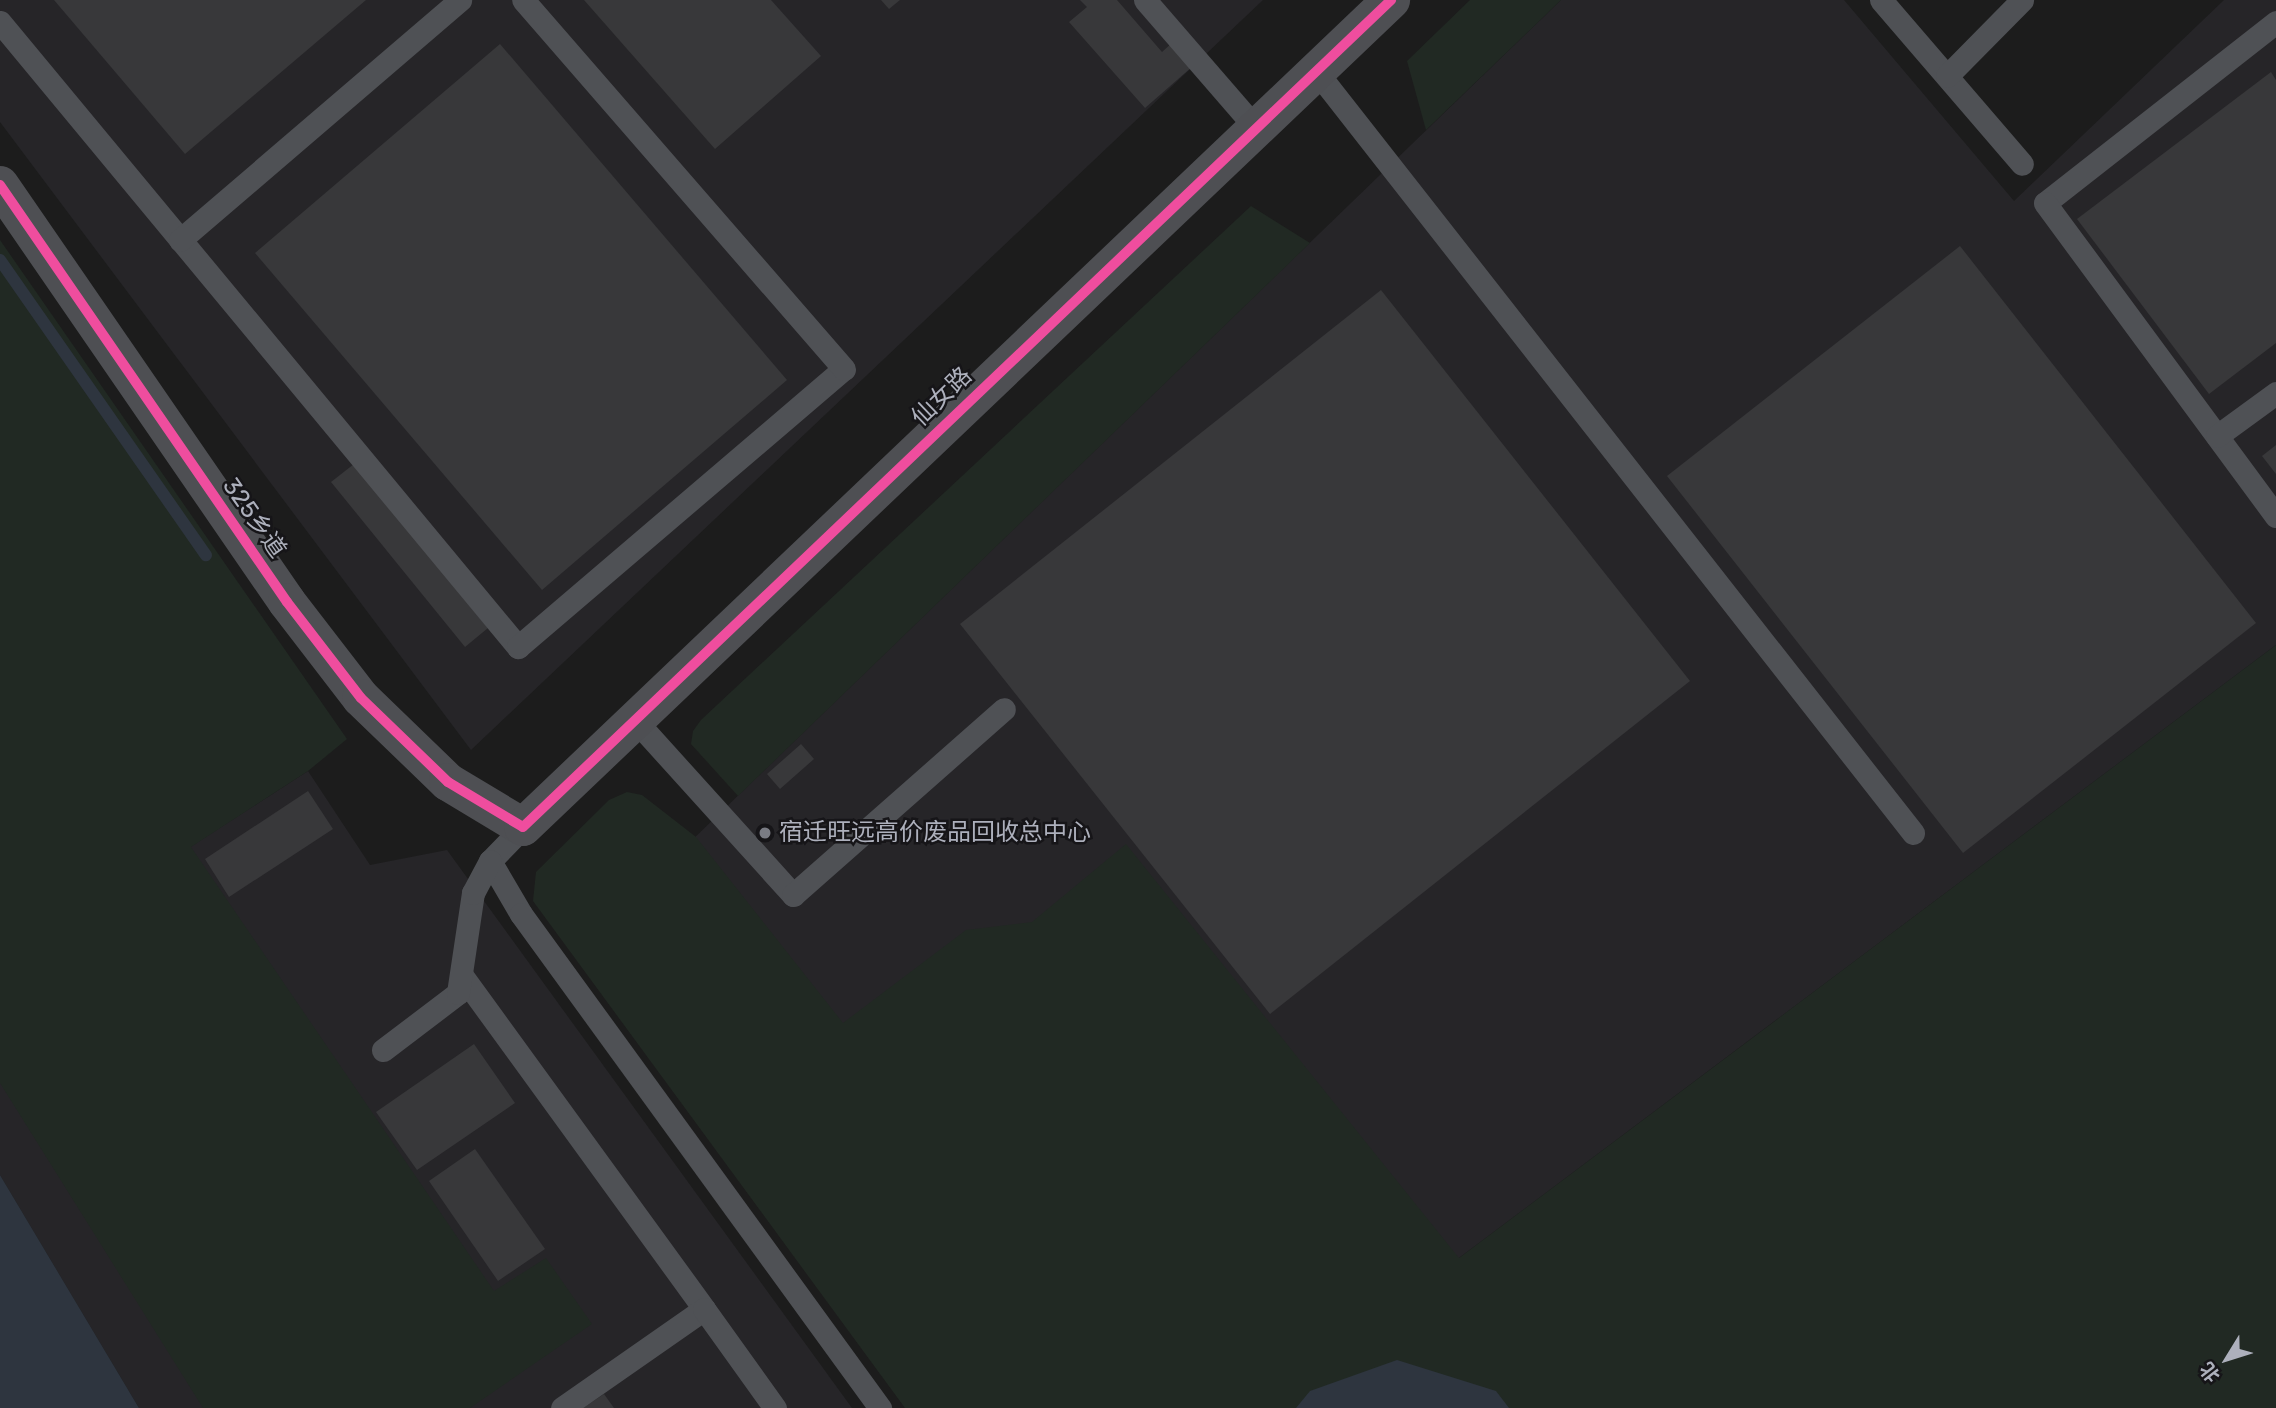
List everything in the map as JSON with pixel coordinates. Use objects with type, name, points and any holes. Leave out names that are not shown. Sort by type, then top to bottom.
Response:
[{"type":"street","name":"仙女路","points":[[523,827],[1391,0]]},
{"type":"street","name":"325乡道","points":[[0,185],[287,602],[360,698],[447,782],[523,827]]},
{"type":"lane","points":[[180,240],[460,0]]},
{"type":"lane","points":[[0,22],[518,647],[844,369],[523,0]]},
{"type":"lane","points":[[1145,0],[1256,128]]},
{"type":"lane","points":[[1881,0],[2022,163]]},
{"type":"lane","points":[[1947,76],[2022,0]]},
{"type":"lane","points":[[2276,22],[2046,203],[2276,516]]},
{"type":"lane","points":[[1316,71],[1913,833]]},
{"type":"lane","points":[[2217,436],[2276,393]]},
{"type":"lane","points":[[635,719],[793,895],[1004,709]]},
{"type":"lane","points":[[383,1050],[445,1007],[458,993],[463,977],[473,893],[490,861],[523,827]]},
{"type":"lane","points":[[490,861],[521,914],[880,1408]]},
{"type":"lane","points":[[463,977],[775,1408]]},
{"type":"lane","points":[[562,1408],[704,1309]]},
{"type":"shaded area","points":[[0,0],[1263,0],[471,750],[0,122]]},
{"type":"shaded area","points":[[1470,0],[1561,0],[1426,130],[1407,61]]},
{"type":"shaded area","points":[[1561,0],[1844,0],[2014,201],[2224,0],[2276,0],[2276,645],[1259,1408],[628,902]]},
{"type":"shaded area","points":[[1251,206],[1310,243],[738,796],[691,744],[693,731],[701,720]]},
{"type":"shaded area","points":[[0,240],[347,739],[308,771],[191,847],[494,1291],[546,1258],[592,1324],[470,1408],[203,1408],[0,1083]]},
{"type":"shaded area","points":[[2276,645],[2276,1408],[905,1408],[533,901],[536,872],[609,800],[627,792],[642,795],[696,837],[843,1023],[966,930],[1032,922],[1126,844],[1459,1258]]},
{"type":"shaded area","points":[[308,771],[370,865],[447,850],[852,1408],[139,1408],[0,1175],[0,970]]},
{"type":"shaded area","points":[[0,1175],[139,1408],[0,1408]]},
{"type":"shaded area","points":[[1397,1360],[1496,1391],[1509,1408],[1296,1408],[1310,1391]]},
{"type":"building","points":[[54,0],[366,0],[185,154]]},
{"type":"building","points":[[584,0],[771,0],[821,56],[715,149]]},
{"type":"building","points":[[881,0],[900,0],[889,9]]},
{"type":"building","points":[[1080,0],[1117,0],[1162,52],[1173,42],[1193,66],[1145,108],[1069,22],[1087,7]]},
{"type":"building","points":[[500,44],[787,380],[542,590],[255,253]]},
{"type":"building","points":[[2271,72],[2276,80],[2276,343],[2209,394],[2077,219]]},
{"type":"building","points":[[1960,246],[2256,623],[1963,853],[1667,476]]},
{"type":"building","points":[[1381,290],[1690,681],[1270,1014],[960,624]]},
{"type":"building","points":[[2276,445],[2276,474],[2262,456]]},
{"type":"building","points":[[354,464],[488,628],[465,647],[331,482]]},
{"type":"building","points":[[801,744],[814,759],[780,789],[767,774]]},
{"type":"building","points":[[308,791],[333,829],[229,897],[205,859]]},
{"type":"building","points":[[474,1044],[515,1103],[417,1170],[376,1112]]},
{"type":"building","points":[[475,1149],[545,1249],[498,1281],[429,1181]]},
{"type":"building","points":[[604,1394],[614,1408],[583,1408]]},
{"type":"waterway","points":[[0,260],[206,555]]},
{"type":"cycle path","points":[[0,185],[287,602],[361,698],[448,782],[523,827],[1391,0]]},
{"type":"place","name":"宿迁旺远高价废品回收总中心","points":[[765,833]]}]
